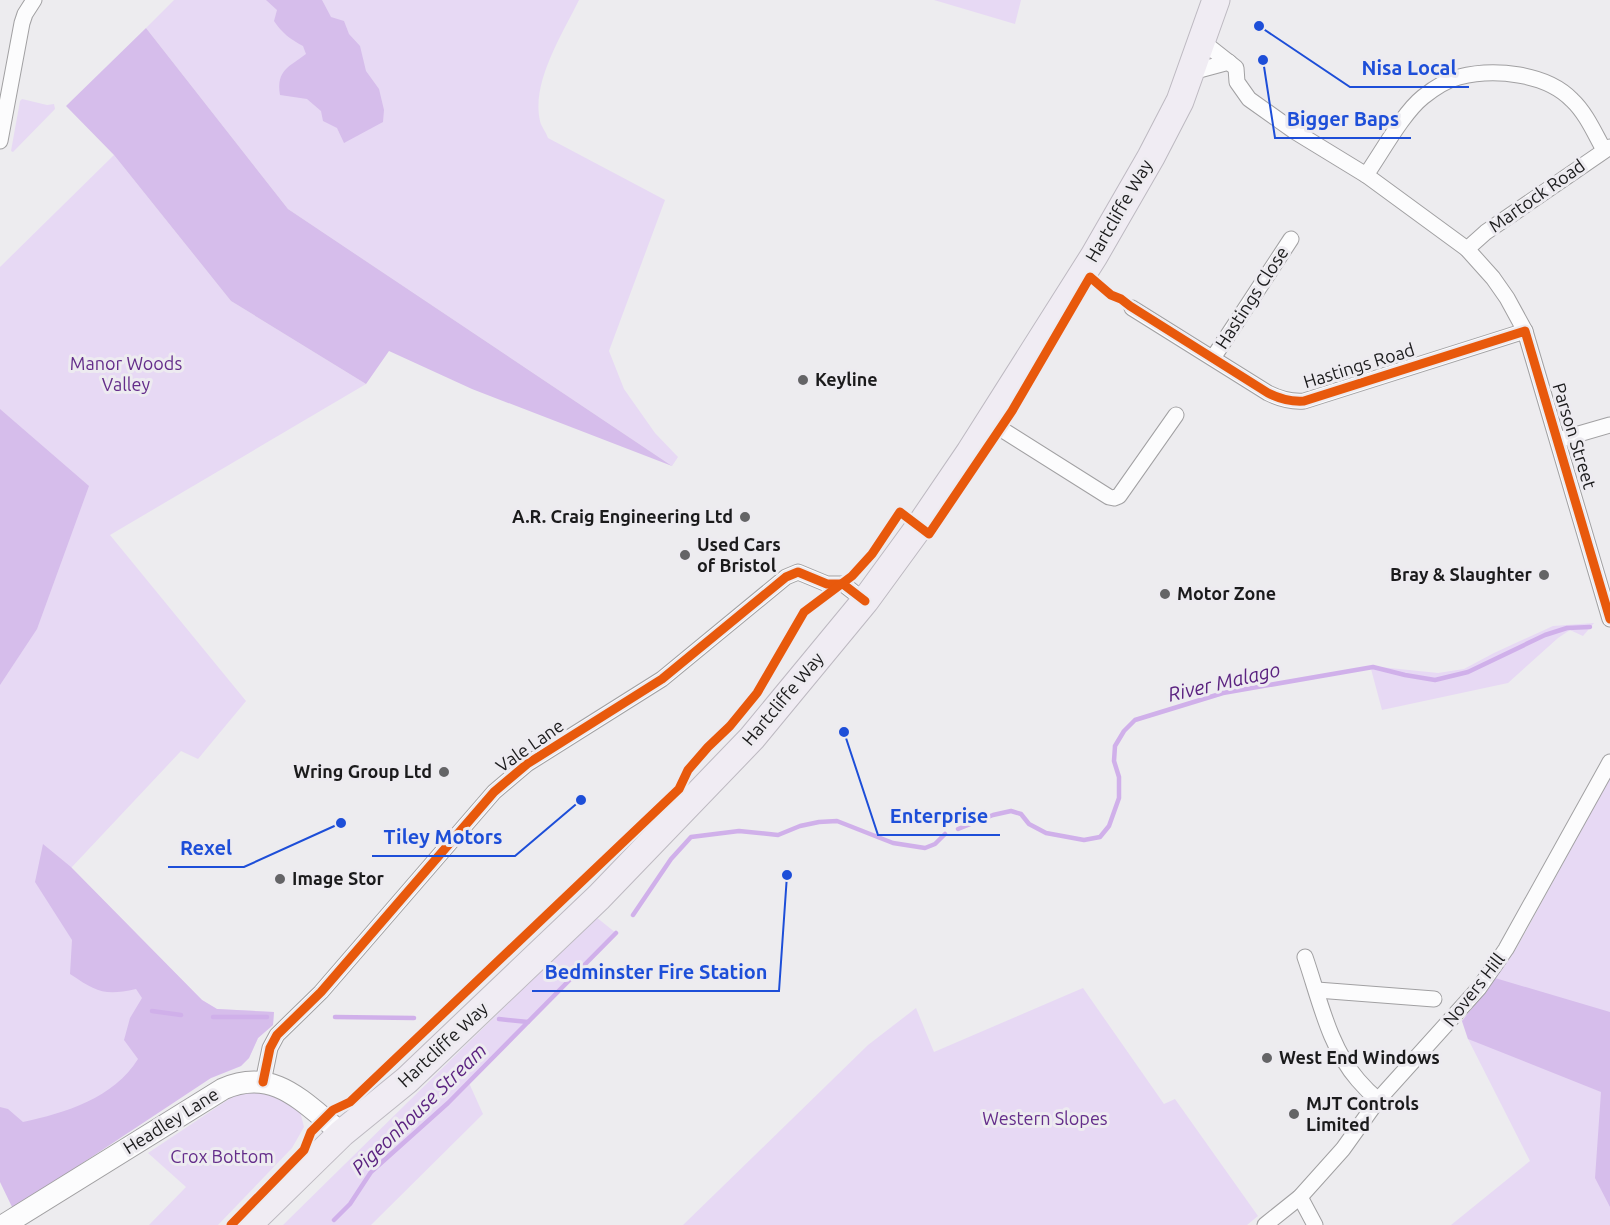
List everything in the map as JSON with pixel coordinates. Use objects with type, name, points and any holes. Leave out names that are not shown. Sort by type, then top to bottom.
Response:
[{"type":"highway","points":[[1192,72],[1216,0]]},
{"type":"highway","name":"Hartcliffe Way","points":[[248,1225],[342,1133],[407,1080],[598,897],[752,738],[865,601],[919,527],[990,422],[1094,256],[1151,157],[1192,72]]},
{"type":"street","points":[[0,141],[22,23],[34,0]]},
{"type":"street","name":"Parson Street","points":[[1203,42],[1236,68],[1237,82],[1249,99],[1294,131],[1366,175],[1467,249],[1498,284],[1525,331],[1610,619]]},
{"type":"street","points":[[1192,72],[1229,62]]},
{"type":"street","points":[[1366,175],[1411,110],[1422,98],[1438,86],[1457,77],[1480,74],[1523,75],[1545,82],[1565,93],[1574,101],[1607,148]]},
{"type":"street","name":"Martock Road","points":[[1467,249],[1486,232],[1607,148]]},
{"type":"street","name":"Hastings Close","points":[[1213,358],[1291,239]]},
{"type":"street","name":"Hastings Road","points":[[1132,308],[1280,399],[1304,401],[1525,331]]},
{"type":"street","points":[[990,422],[1079,479],[1114,498],[1119,496],[1176,416]]},
{"type":"street","points":[[1558,440],[1610,424]]},
{"type":"street","name":"Vale Lane","points":[[263,1082],[270,1048],[277,1035],[321,992],[494,792],[527,764],[662,679],[786,577],[798,572],[827,584],[843,584],[865,601]]},
{"type":"street","name":"Novers Hill","points":[[1265,1225],[1300,1197],[1342,1149],[1378,1100],[1479,988],[1506,949],[1610,762]]},
{"type":"street","points":[[1305,957],[1328,1026],[1340,1053],[1357,1080],[1378,1100]]},
{"type":"street","points":[[1317,990],[1434,999]]},
{"type":"street","name":"Headley Lane","points":[[4,1225],[235,1083],[263,1082],[291,1091],[342,1133]]},
{"type":"street","points":[[1300,1197],[1316,1225]]},
{"type":"green space","points":[[174,0],[579,0],[544,74],[538,106],[540,121],[548,138],[665,200],[609,351],[624,389],[655,433],[678,457],[672,466],[288,209],[146,28]]},
{"type":"green space","points":[[934,0],[1021,0],[1015,24]]},
{"type":"green space","points":[[22,99],[47,105],[54,104],[55,109],[13,152],[11,151]]},
{"type":"green space","name":"Manor Woods Valley","points":[[114,155],[231,301],[366,384],[110,535],[246,701],[198,759],[181,751],[71,868],[202,1000],[217,1009],[274,1012],[273,1025],[258,1038],[249,1058],[241,1066],[211,1078],[0,1182],[0,267]]},
{"type":"green space","points":[[1594,623],[1583,636],[1570,630],[1558,638],[1508,683],[1382,710],[1371,669],[1380,667],[1438,673],[1464,669],[1553,626]]},
{"type":"green space","points":[[1610,778],[1610,1225],[1451,1225],[1530,1161],[1468,1039],[1462,1021],[1516,949]]},
{"type":"green space","points":[[596,917],[616,933],[469,1083],[483,1114],[371,1225],[283,1225]]},
{"type":"green space","name":"Western Slopes","points":[[1083,988],[1164,1104],[1175,1099],[1258,1216],[1247,1225],[683,1225],[868,1045],[916,1008],[934,1052]]},
{"type":"green space","name":"Crox Bottom","points":[[262,1090],[299,1107],[304,1127],[292,1148],[218,1225],[149,1225],[186,1187],[148,1153],[238,1093]]},
{"type":"shaded area","points":[[266,0],[322,0],[331,17],[344,21],[349,34],[360,46],[366,71],[379,89],[384,110],[383,122],[344,143],[337,128],[323,121],[321,111],[307,99],[280,95],[282,74],[306,54],[303,46],[287,35],[274,21],[277,10]]},
{"type":"shaded area","points":[[146,28],[288,209],[672,466],[472,389],[389,351],[366,384],[231,301],[114,155],[66,106]]},
{"type":"shaded area","points":[[0,409],[89,486],[37,629],[0,685]]},
{"type":"shaded area","points":[[43,844],[71,867],[202,1000],[217,1009],[274,1012],[273,1025],[258,1038],[249,1058],[241,1066],[211,1078],[13,1209],[0,1182],[0,1107],[8,1109],[23,1122],[55,1114],[102,1094],[128,1073],[138,1059],[124,1040],[130,1018],[142,998],[136,989],[108,992],[94,989],[70,974],[72,940],[35,882]]},
{"type":"shaded area","points":[[1495,978],[1610,1012],[1610,1207],[1595,1178],[1601,1092],[1468,1039],[1462,1021]]},
{"type":"waterway","name":"River Malago","points":[[958,829],[993,815],[1011,811],[1021,814],[1029,824],[1046,833],[1084,840],[1100,837],[1109,826],[1119,798],[1119,777],[1114,761],[1115,746],[1124,731],[1135,720],[1223,693],[1373,667],[1435,680],[1468,672],[1545,635],[1567,628],[1590,627]]},
{"type":"waterway","name":"River Malago","points":[[633,915],[671,859],[691,837],[739,831],[778,835],[800,826],[837,821],[893,843],[925,848],[935,844],[945,834]]},
{"type":"waterway","name":"River Malago","points":[[499,1019],[528,1022],[616,933]]},
{"type":"waterway","name":"River Malago","points":[[152,1011],[181,1015]]},
{"type":"waterway","name":"River Malago","points":[[213,1017],[267,1017]]},
{"type":"waterway","name":"River Malago","points":[[335,1017],[414,1018]]},
{"type":"waterway","name":"Pigeonhouse Stream","points":[[334,1220],[350,1204],[371,1172],[448,1103],[528,1022]]},
{"type":"cycle path","points":[[231,1225],[304,1150],[311,1132],[333,1110],[350,1102],[679,789],[688,770],[730,726],[757,693],[804,612],[852,576],[872,554],[900,512],[929,534],[1012,411],[1090,277],[1111,295],[1121,299],[1268,393],[1290,400],[1304,401],[1525,331],[1610,619]]},
{"type":"cycle path","points":[[263,1082],[270,1048],[277,1035],[321,992],[494,792],[527,764],[662,679],[786,577],[798,572],[827,584],[843,584],[865,601]]},
{"type":"place","name":"Nisa Local","points":[[1259,26]]},
{"type":"place","name":"Bigger Baps","points":[[1263,60]]},
{"type":"place","name":"Keyline","points":[[803,380]]},
{"type":"place","name":"A.R. Craig Engineering Ltd","points":[[745,517]]},
{"type":"place","name":"Used Cars of Bristol","points":[[685,555]]},
{"type":"place","name":"Bray & Slaughter","points":[[1544,575]]},
{"type":"place","name":"Motor Zone","points":[[1165,594]]},
{"type":"place","name":"Enterprise","points":[[844,732]]},
{"type":"place","name":"Wring Group Ltd","points":[[444,772]]},
{"type":"place","name":"Tiley Motors","points":[[581,800]]},
{"type":"place","name":"Rexel","points":[[341,823]]},
{"type":"place","name":"Bedminster Fire Station","points":[[787,875]]},
{"type":"place","name":"Image Stor","points":[[280,879]]},
{"type":"place","name":"West End Windows","points":[[1267,1058]]},
{"type":"place","name":"MJT Controls Limited","points":[[1294,1114]]}]
